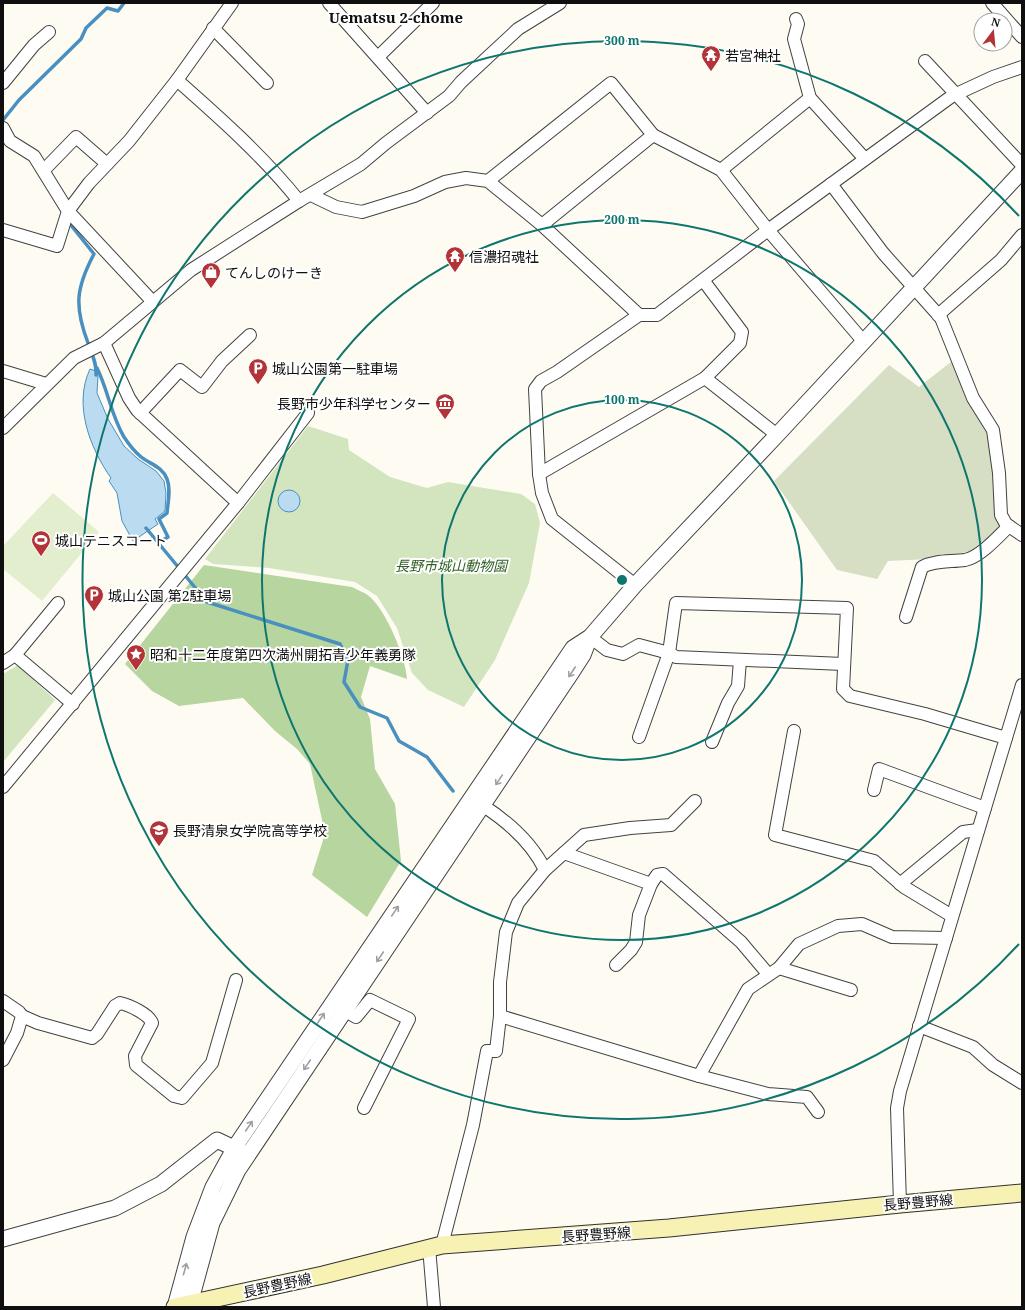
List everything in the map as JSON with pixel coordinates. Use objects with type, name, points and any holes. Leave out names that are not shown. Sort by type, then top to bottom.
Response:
[{"type":"main road","name":"長野豊野線","points":[[182,1306],[323,1274],[436,1246],[669,1228],[1022,1193]]},
{"type":"street","points":[[3,230],[57,246],[68,211],[89,183],[129,141],[177,80],[232,3]]},
{"type":"street","points":[[329,3],[427,113]]},
{"type":"street","points":[[378,57],[433,3]]},
{"type":"street","points":[[3,428],[74,358],[104,344],[191,270],[299,201],[311,196],[361,164],[386,143],[449,96],[461,82],[518,29],[560,3]]},
{"type":"street","points":[[992,3],[1022,37]]},
{"type":"street","points":[[796,19],[798,24],[794,39],[810,98],[865,159]]},
{"type":"street","points":[[214,28],[267,83]]},
{"type":"street","points":[[3,83],[34,45],[49,32]]},
{"type":"street","points":[[925,60],[1022,166]]},
{"type":"street","points":[[635,585],[552,519],[542,493],[538,474],[535,389],[541,381],[557,372],[639,315],[657,316],[768,230],[956,94],[993,77],[1022,67]]},
{"type":"street","points":[[177,80],[249,146],[281,178],[299,201]]},
{"type":"street","points":[[488,182],[611,83],[653,135],[720,170],[768,230],[864,342]]},
{"type":"street","points":[[720,170],[810,98]]},
{"type":"street","points":[[3,128],[10,141],[34,156],[68,211],[153,302]]},
{"type":"street","points":[[542,225],[653,135]]},
{"type":"street","points":[[44,170],[76,137],[107,164]]},
{"type":"street","points":[[182,1306],[212,1223],[226,1193],[241,1151],[573,648],[590,637],[635,585],[864,342],[1022,171]]},
{"type":"street","points":[[311,196],[336,207],[362,212],[414,196],[445,182],[466,178],[488,182],[542,225],[639,315]]},
{"type":"street","points":[[831,184],[883,253],[938,315],[964,372],[973,398],[993,430],[999,473],[1001,515],[1009,526],[1022,535]]},
{"type":"street","points":[[938,315],[1001,260],[1022,235]]},
{"type":"street","points":[[538,474],[705,378],[740,343],[742,332],[704,280]]},
{"type":"street","points":[[140,413],[180,370],[202,387],[222,361],[250,335]]},
{"type":"street","points":[[104,344],[129,398],[140,413],[238,504]]},
{"type":"street","points":[[3,371],[46,384]]},
{"type":"street","points":[[705,378],[777,435]]},
{"type":"street","points":[[3,787],[238,504],[308,413]]},
{"type":"street","points":[[906,617],[922,567],[932,562],[966,559],[989,546],[1009,526]]},
{"type":"street","points":[[3,663],[15,655],[58,603]]},
{"type":"street","points":[[639,737],[669,653],[676,603],[846,608],[843,689],[850,696],[925,714],[1006,738]]},
{"type":"street","points":[[590,637],[607,650],[623,654],[639,645],[669,653],[676,657],[843,664]]},
{"type":"street","points":[[241,1151],[344,1010],[576,667],[583,655],[590,637]]},
{"type":"street","points":[[15,655],[73,704]]},
{"type":"street","points":[[712,742],[728,703],[738,686],[740,660]]},
{"type":"street","points":[[900,1204],[897,1108],[900,1092],[1022,685]]},
{"type":"street","points":[[794,731],[775,835],[874,861],[900,884],[952,916]]},
{"type":"street","points":[[874,790],[879,770],[985,808]]},
{"type":"street","points":[[434,1307],[436,1246],[473,1125],[487,1051],[496,1052],[500,1016],[500,982],[506,932],[518,903],[545,870],[584,836],[630,828],[671,825],[695,801]]},
{"type":"street","points":[[482,805],[502,818],[539,856],[545,870]]},
{"type":"street","points":[[900,884],[963,832],[978,830]]},
{"type":"street","points":[[564,853],[651,884]]},
{"type":"street","points":[[616,964],[631,950],[636,942],[639,915],[651,884],[657,875],[663,874],[774,971],[852,990]]},
{"type":"street","points":[[699,1076],[748,989],[774,971],[799,944],[838,926],[862,924],[892,937],[946,938]]},
{"type":"street","points":[[3,1001],[22,1016],[38,1023],[92,1038],[97,1034],[115,1006],[120,1004],[130,1006],[149,1018],[152,1023],[135,1056],[136,1065],[174,1096],[182,1098],[212,1063],[236,980]]},
{"type":"street","points":[[344,1010],[356,1017],[370,1000],[409,1019],[364,1108]]},
{"type":"street","points":[[3,1060],[17,1034],[22,1016]]},
{"type":"street","points":[[500,1016],[699,1076],[768,1094],[807,1097],[818,1112]]},
{"type":"street","points":[[919,1026],[973,1047],[993,1065],[1022,1083]]},
{"type":"street","points":[[3,1239],[115,1208],[161,1184],[218,1140],[241,1151]]},
{"type":"green space","points":[[952,361],[967,399],[984,425],[993,458],[996,515],[1001,528],[972,551],[930,559],[888,561],[877,579],[837,570],[774,481],[889,365],[919,387]]},
{"type":"green space","name":"長野市城山動物園","points":[[308,426],[348,439],[349,450],[390,477],[427,488],[448,482],[521,494],[535,504],[540,523],[529,583],[495,660],[464,707],[428,690],[412,673],[397,628],[377,596],[355,582],[269,568],[213,564],[205,559]]},
{"type":"green space","name":"城山テニスコート","points":[[53,493],[99,532],[42,601],[3,569],[3,546]]},
{"type":"green space","points":[[204,565],[352,587],[369,596],[382,612],[394,635],[403,659],[407,679],[370,666],[361,697],[370,719],[375,769],[395,804],[401,861],[367,917],[312,875],[325,834],[310,764],[297,749],[275,731],[243,698],[179,706],[152,691],[125,664]]},
{"type":"green space","points":[[18,665],[55,700],[3,762],[3,674]]},
{"type":"water","points":[[90,369],[96,371],[98,376],[97,393],[108,419],[124,446],[138,459],[156,471],[164,481],[166,493],[165,511],[155,519],[158,524],[133,541],[122,521],[117,493],[109,481],[111,478],[96,453],[86,426],[83,397],[85,383]]},
{"type":"water","points":[[289,490],[297,493],[300,501],[297,509],[289,512],[281,509],[278,501],[281,493]]},
{"type":"waterway","points":[[3,120],[19,100],[81,39],[86,28],[107,8],[118,11],[124,3]]},
{"type":"waterway","points":[[70,224],[94,254],[80,287],[79,308],[80,318],[93,355],[96,375]]},
{"type":"waterway","points":[[97,368],[116,420],[124,437],[138,454],[159,468],[167,479],[169,491],[167,513],[159,519],[168,537],[158,543]]},
{"type":"waterway","points":[[146,528],[207,602],[340,644],[348,660],[344,682],[360,707],[387,718],[399,741],[427,757],[453,791]]},
{"type":"place","name":"若宮神社","points":[[711,72]]},
{"type":"place","name":"信濃招魂社","points":[[455,273]]},
{"type":"place","name":"てんしのけーき","points":[[211,289]]},
{"type":"place","name":"城山公園第一駐車場","points":[[258,385]]},
{"type":"place","name":"長野市少年科学センター","points":[[445,420]]},
{"type":"place","name":"城山テニスコート","points":[[41,557]]},
{"type":"place","name":"城山公園 第2駐車場","points":[[94,612]]},
{"type":"place","name":"昭和十二年度第四次満州開拓青少年義勇隊","points":[[136,671]]},
{"type":"place","name":"長野清泉女学院高等学校","points":[[159,847]]},
{"type":"district","name":"Uematsu 2-chome","points":[[396,17]]}]
